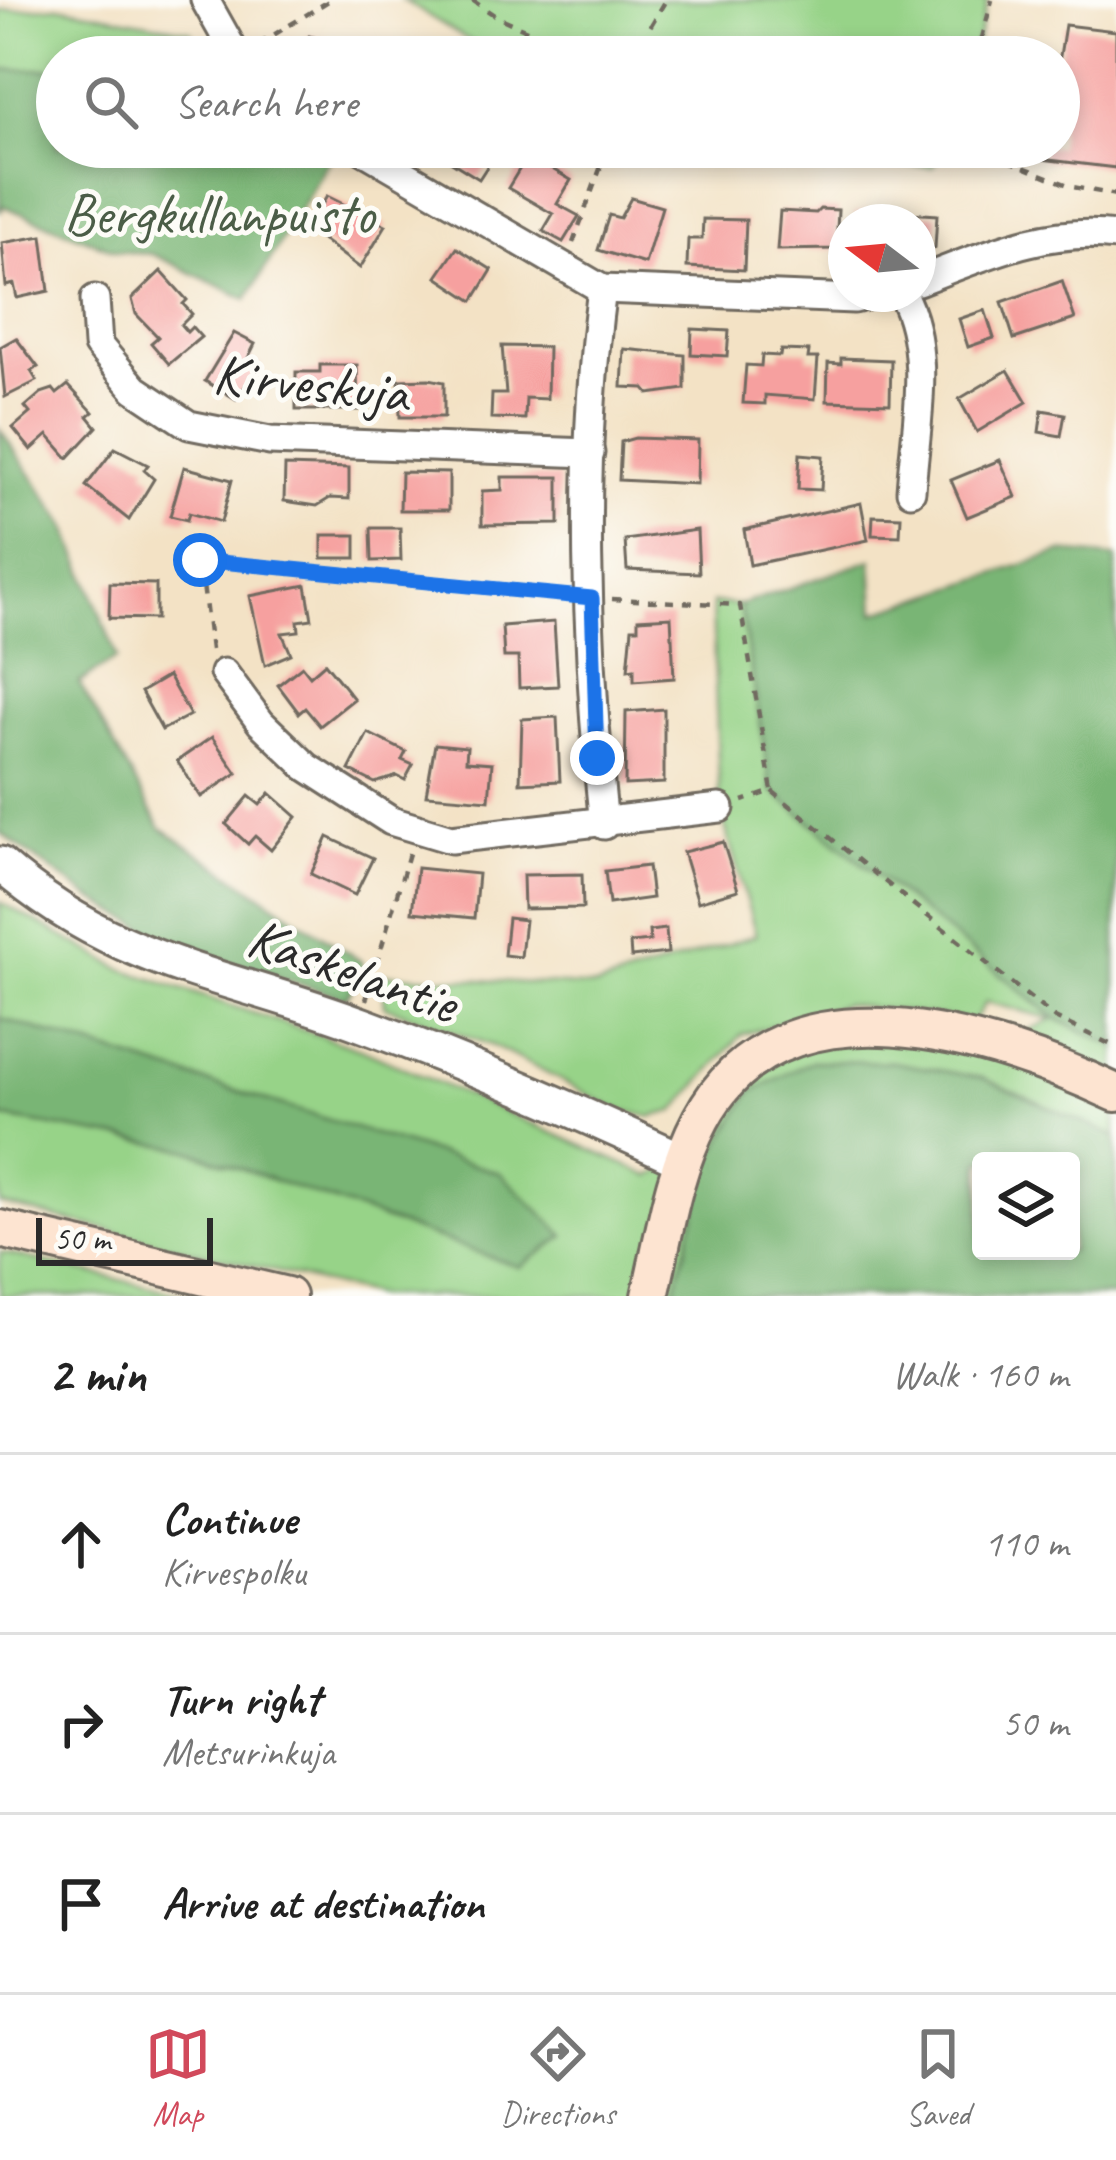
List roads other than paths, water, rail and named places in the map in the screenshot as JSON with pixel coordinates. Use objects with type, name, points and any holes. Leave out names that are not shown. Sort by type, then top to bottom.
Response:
[{"type":"main road","points":[[650,1296],[682,1160],[702,1116],[729,1078],[768,1049],[813,1033],[860,1027],[920,1030],[1013,1053],[1116,1093]]},
{"type":"main road","points":[[0,1229],[287,1296]]},
{"type":"street","points":[[205,0],[233,36]]},
{"type":"street","points":[[394,168],[602,289],[828,298]]},
{"type":"street","points":[[936,274],[1021,242],[1072,230],[1116,236]]},
{"type":"street","points":[[602,289],[590,453],[597,758],[604,825]]},
{"type":"street","name":"Kirveskuja","points":[[95,299],[98,345],[135,389],[189,425],[270,441],[590,453]]},
{"type":"street","points":[[911,312],[920,356],[911,490]]},
{"type":"street","points":[[224,673],[261,723],[307,766],[391,821],[451,839],[604,825],[720,808]]},
{"type":"street","name":"Kaskelantie","points":[[0,864],[33,893],[152,960],[359,1023],[548,1097],[682,1160]]},
{"type":"park label","name":"Bergkullanpuisto","points":[[219,213]]}]
